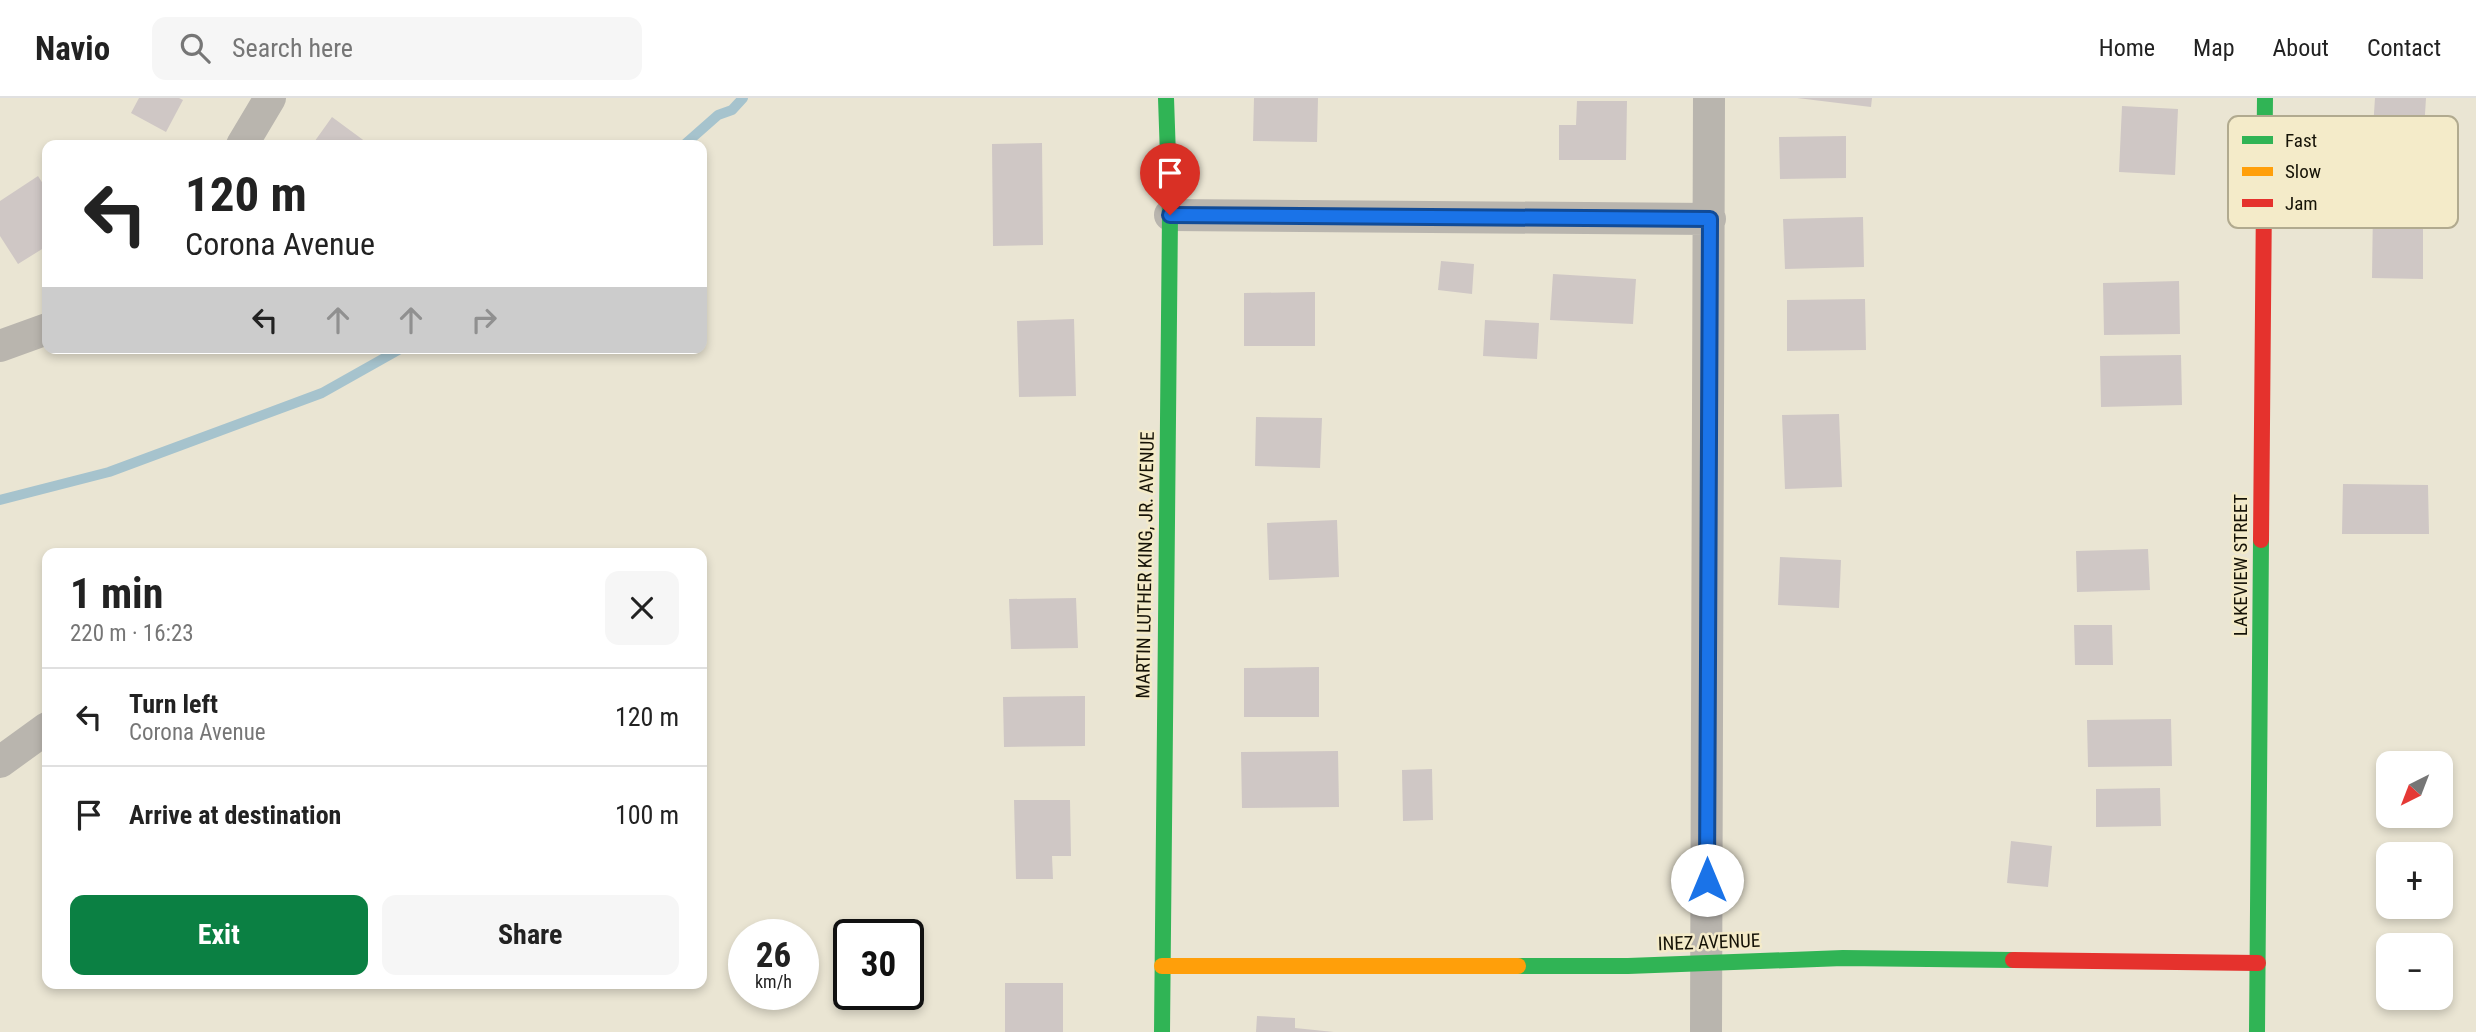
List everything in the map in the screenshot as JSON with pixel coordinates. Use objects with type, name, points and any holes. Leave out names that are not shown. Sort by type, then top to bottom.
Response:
[{"type":"street","points":[[245,140],[270,98]]},
{"type":"street","name":"MARTIN LUTHER KING, JR. AVENUE","points":[[1162,1032],[1170,215],[1166,98]]},
{"type":"street","points":[[1706,1032],[1709,98]]},
{"type":"street","name":"LAKEVIEW STREET","points":[[2265,98],[2265,116]]},
{"type":"street","points":[[1170,215],[1710,219]]},
{"type":"street","name":"LAKEVIEW STREET","points":[[2257,1032],[2264,228]]},
{"type":"street","points":[[0,346],[42,331]]},
{"type":"street","points":[[0,762],[42,732]]},
{"type":"street","name":"INEZ AVENUE","points":[[1163,966],[1628,966],[1843,958],[2258,962]]},
{"type":"building","points":[[139,98],[183,100],[166,132],[131,113]]},
{"type":"building","points":[[1254,98],[1318,98],[1317,142],[1253,141]]},
{"type":"building","points":[[1797,98],[1872,98],[1871,107]]},
{"type":"building","points":[[2375,98],[2426,98],[2425,116],[2374,116]]},
{"type":"building","points":[[1577,101],[1627,101],[1626,160],[1559,160],[1559,125],[1576,125]]},
{"type":"building","points":[[2122,106],[2178,109],[2175,175],[2119,172]]},
{"type":"building","points":[[332,117],[363,140],[316,140]]},
{"type":"building","points":[[1846,136],[1846,178],[1780,179],[1779,137]]},
{"type":"building","points":[[1042,143],[1043,245],[993,246],[992,144]]},
{"type":"building","points":[[38,176],[42,182],[42,249],[18,264],[0,236],[0,201]]},
{"type":"building","points":[[1863,217],[1864,267],[1785,269],[1783,219]]},
{"type":"building","points":[[2373,228],[2423,228],[2423,279],[2372,278]]},
{"type":"building","points":[[1441,261],[1474,264],[1472,294],[1438,290]]},
{"type":"building","points":[[1553,274],[1636,279],[1633,324],[1550,320]]},
{"type":"building","points":[[2179,281],[2180,334],[2104,335],[2103,283]]},
{"type":"building","points":[[1315,292],[1315,346],[1244,346],[1244,293]]},
{"type":"building","points":[[1865,299],[1866,350],[1787,351],[1787,300]]},
{"type":"building","points":[[1074,319],[1076,396],[1019,397],[1017,321]]},
{"type":"building","points":[[1485,320],[1539,323],[1537,359],[1483,356]]},
{"type":"building","points":[[2181,355],[2182,405],[2101,407],[2100,356]]},
{"type":"building","points":[[1839,414],[1842,487],[1785,489],[1782,415]]},
{"type":"building","points":[[1256,417],[1322,418],[1320,468],[1255,466]]},
{"type":"building","points":[[2343,484],[2428,485],[2429,534],[2342,534]]},
{"type":"building","points":[[1337,520],[1339,577],[1269,580],[1267,523]]},
{"type":"building","points":[[2148,549],[2150,590],[2077,592],[2076,551]]},
{"type":"building","points":[[1780,557],[1841,560],[1839,608],[1778,605]]},
{"type":"building","points":[[1076,598],[1078,648],[1011,649],[1009,599]]},
{"type":"building","points":[[2074,625],[2112,625],[2113,665],[2075,665]]},
{"type":"building","points":[[1319,667],[1319,717],[1244,717],[1244,668]]},
{"type":"building","points":[[1085,696],[1085,746],[1004,747],[1003,697]]},
{"type":"building","points":[[2171,719],[2172,766],[2088,767],[2087,720]]},
{"type":"building","points":[[1338,751],[1339,807],[1242,808],[1241,752]]},
{"type":"building","points":[[1432,769],[1433,820],[1403,821],[1402,770]]},
{"type":"building","points":[[2160,788],[2161,826],[2096,827],[2096,789]]},
{"type":"building","points":[[1014,800],[1070,800],[1071,856],[1052,856],[1053,879],[1016,879]]},
{"type":"building","points":[[2011,841],[2052,846],[2048,887],[2007,883]]},
{"type":"building","points":[[1005,983],[1063,983],[1063,1032],[1005,1032]]},
{"type":"building","points":[[1257,1016],[1295,1018],[1295,1028],[1334,1032],[1256,1032]]},
{"type":"waterway","points":[[690,140],[718,115],[732,110],[743,98]]},
{"type":"waterway","points":[[0,500],[109,472],[322,393],[391,354]]},
{"type":"traffic: fast","points":[[1162,1032],[1170,215],[1166,98]]},
{"type":"traffic: fast","points":[[2265,98],[2265,116]]},
{"type":"traffic: fast","points":[[2257,1032],[2261,540]]},
{"type":"traffic: fast","points":[[1518,966],[1628,966],[1843,958],[2013,960]]},
{"type":"traffic: slow","points":[[1162,966],[1518,966]]},
{"type":"traffic: jam","points":[[2261,540],[2264,228]]},
{"type":"traffic: jam","points":[[2013,960],[2258,963]]},
{"type":"route","points":[[1170,215],[1710,219],[1707,880]]}]
